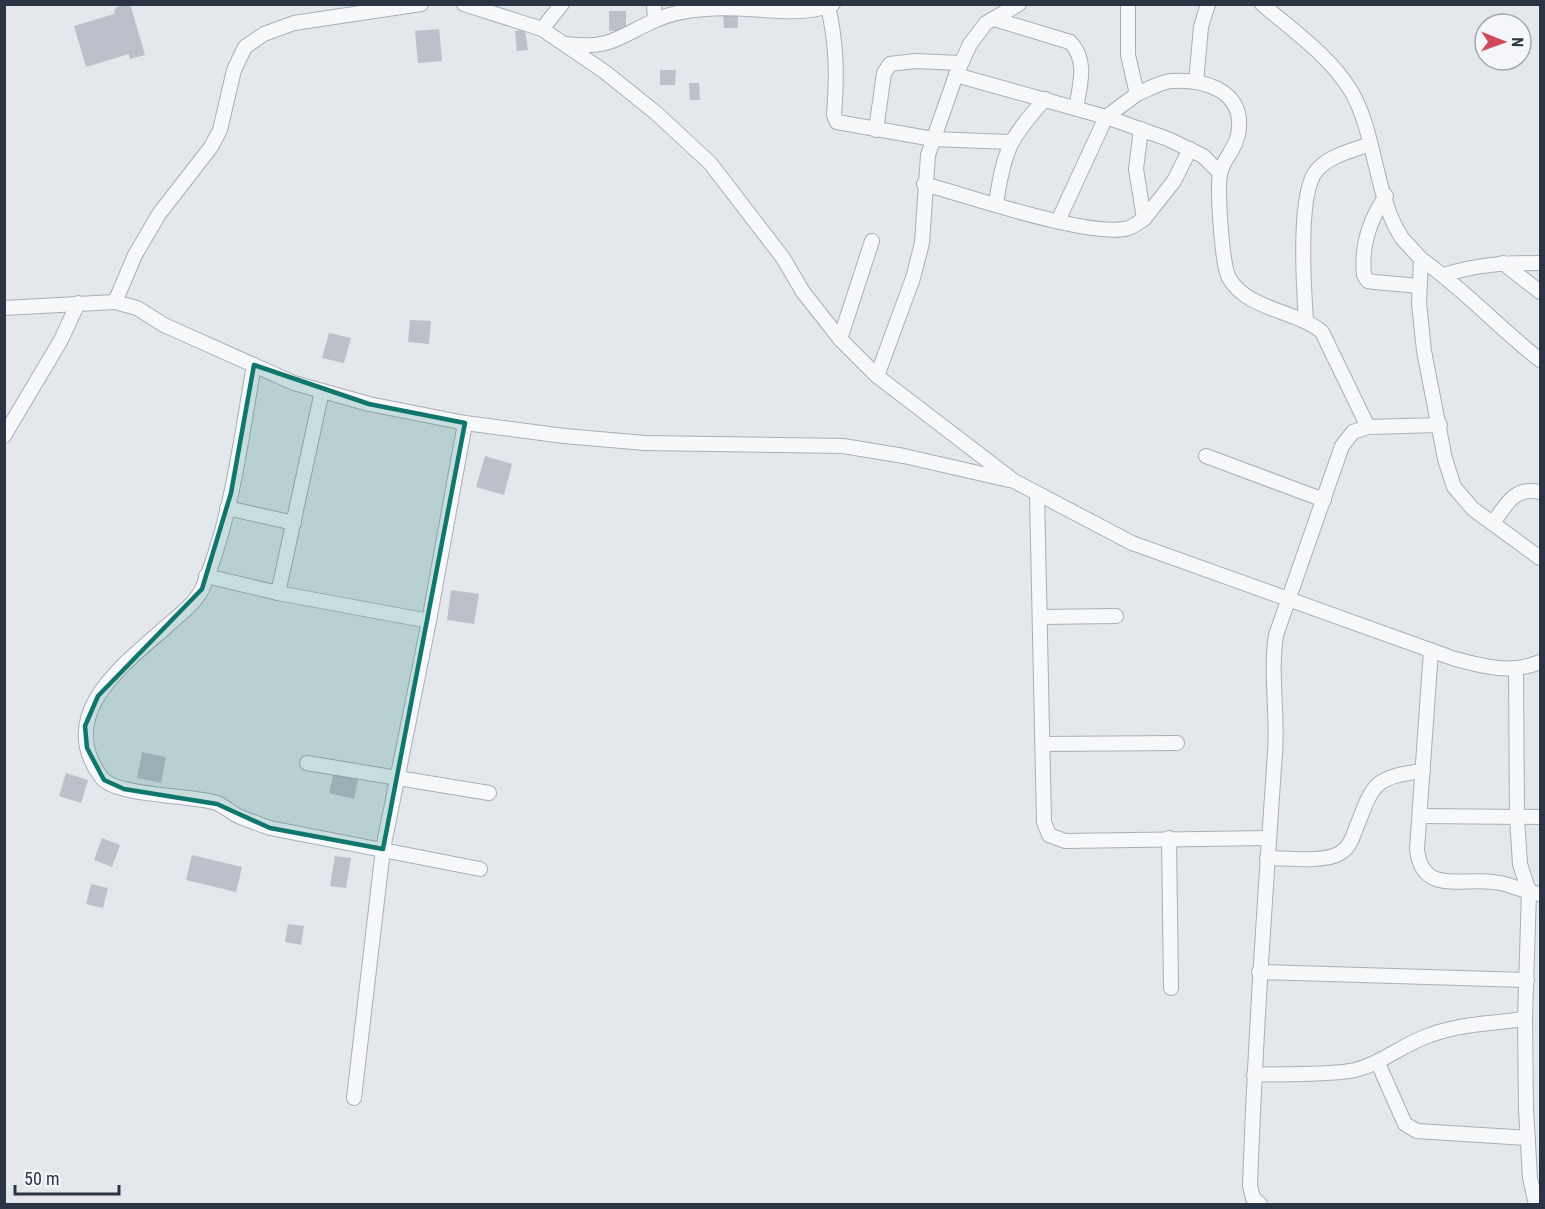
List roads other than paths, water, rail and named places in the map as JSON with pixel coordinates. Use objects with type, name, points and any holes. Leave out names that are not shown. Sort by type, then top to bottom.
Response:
[{"type":"street","points":[[116,302],[135,255],[159,214],[211,147],[220,130],[234,70],[245,46],[264,34],[294,23],[421,4]]},
{"type":"street","points":[[464,4],[480,6],[542,29],[656,113],[710,163],[840,339],[877,376],[1014,481],[1132,543],[1431,650],[1491,668],[1516,669],[1540,662]]},
{"type":"street","points":[[542,29],[562,4]]},
{"type":"street","points":[[654,4],[655,20]]},
{"type":"street","points":[[877,376],[918,260],[922,243],[924,183],[928,155],[958,69],[970,44],[986,23],[1019,4]]},
{"type":"street","points":[[1128,4],[1128,55],[1137,94]]},
{"type":"street","points":[[1196,82],[1201,27],[1209,4]]},
{"type":"street","points":[[1262,4],[1334,68],[1351,91],[1402,237],[1421,259],[1474,300],[1506,333],[1540,360]]},
{"type":"street","points":[[564,43],[589,47],[607,44],[655,20],[705,9],[807,10],[831,6],[838,66],[834,115],[837,122],[933,139],[1010,142]]},
{"type":"street","points":[[994,20],[1070,42],[1077,49],[1082,73],[1076,108]]},
{"type":"street","points":[[876,130],[884,74],[890,64],[915,61],[958,69],[1141,129],[1203,156],[1220,172]]},
{"type":"street","points":[[1058,221],[1106,117],[1137,94],[1169,81],[1196,82],[1222,89],[1233,102],[1239,126],[1236,147],[1220,172],[1220,211],[1228,277],[1238,289],[1268,307],[1306,321],[1322,332],[1368,427]]},
{"type":"street","points":[[996,204],[1003,160],[1010,142],[1045,99]]},
{"type":"street","points":[[1141,129],[1136,169],[1144,219]]},
{"type":"street","points":[[1306,321],[1303,263],[1305,217],[1315,172],[1329,159],[1370,144]]},
{"type":"street","points":[[924,183],[1058,221],[1097,229],[1127,229],[1144,219],[1174,181],[1190,149]]},
{"type":"street","points":[[1386,196],[1373,216],[1368,231],[1364,275],[1368,280],[1375,282],[1419,286]]},
{"type":"street","points":[[840,339],[872,241]]},
{"type":"street","points":[[1421,259],[1419,286],[1424,351],[1445,459],[1454,487],[1473,509],[1540,558]]},
{"type":"street","points":[[1444,275],[1468,267],[1503,263],[1540,263]]},
{"type":"street","points":[[1503,263],[1540,292]]},
{"type":"street","points":[[4,308],[116,302],[136,308],[164,325],[294,383],[369,404],[465,423],[564,436],[645,443],[843,446],[904,456],[1014,481]]},
{"type":"street","points":[[4,436],[61,340],[78,303]]},
{"type":"street","points":[[254,365],[227,508],[202,589],[189,606],[119,670],[91,705],[85,726],[87,748],[104,780],[124,789],[217,804],[270,828],[480,869]]},
{"type":"street","points":[[278,593],[322,391]]},
{"type":"street","points":[[354,1098],[383,849],[429,621],[465,423]]},
{"type":"street","points":[[1260,1204],[1253,1198],[1250,1186],[1259,972],[1277,727],[1272,664],[1276,636],[1342,446],[1353,432],[1368,427],[1440,425]]},
{"type":"street","points":[[1206,456],[1324,500]]},
{"type":"street","points":[[1493,523],[1513,495],[1521,491],[1540,492]]},
{"type":"street","points":[[1037,494],[1044,822],[1049,835],[1065,841],[1269,838]]},
{"type":"street","points":[[227,508],[294,523]]},
{"type":"street","points":[[206,576],[278,593],[429,621]]},
{"type":"street","points":[[1040,616],[1116,616]]},
{"type":"street","points":[[1431,650],[1419,865],[1429,877],[1444,881],[1500,882],[1534,893]]},
{"type":"street","points":[[1516,669],[1517,817],[1520,864],[1534,893],[1525,1019],[1530,1178],[1536,1204]]},
{"type":"street","points":[[1043,744],[1177,743]]},
{"type":"street","points":[[307,763],[489,793]]},
{"type":"street","points":[[1267,858],[1329,858],[1341,853],[1348,846],[1370,792],[1380,781],[1395,774],[1423,771]]},
{"type":"street","points":[[1421,816],[1540,818]]},
{"type":"street","points":[[1169,838],[1171,988]]},
{"type":"street","points":[[1259,972],[1527,980]]},
{"type":"street","points":[[1254,1075],[1353,1070],[1378,1063],[1401,1048],[1430,1035],[1469,1026],[1525,1019]]},
{"type":"street","points":[[1378,1063],[1405,1124],[1417,1131],[1528,1138]]},
{"type":"street","points":[[1526,1082],[1540,1082]]}]
